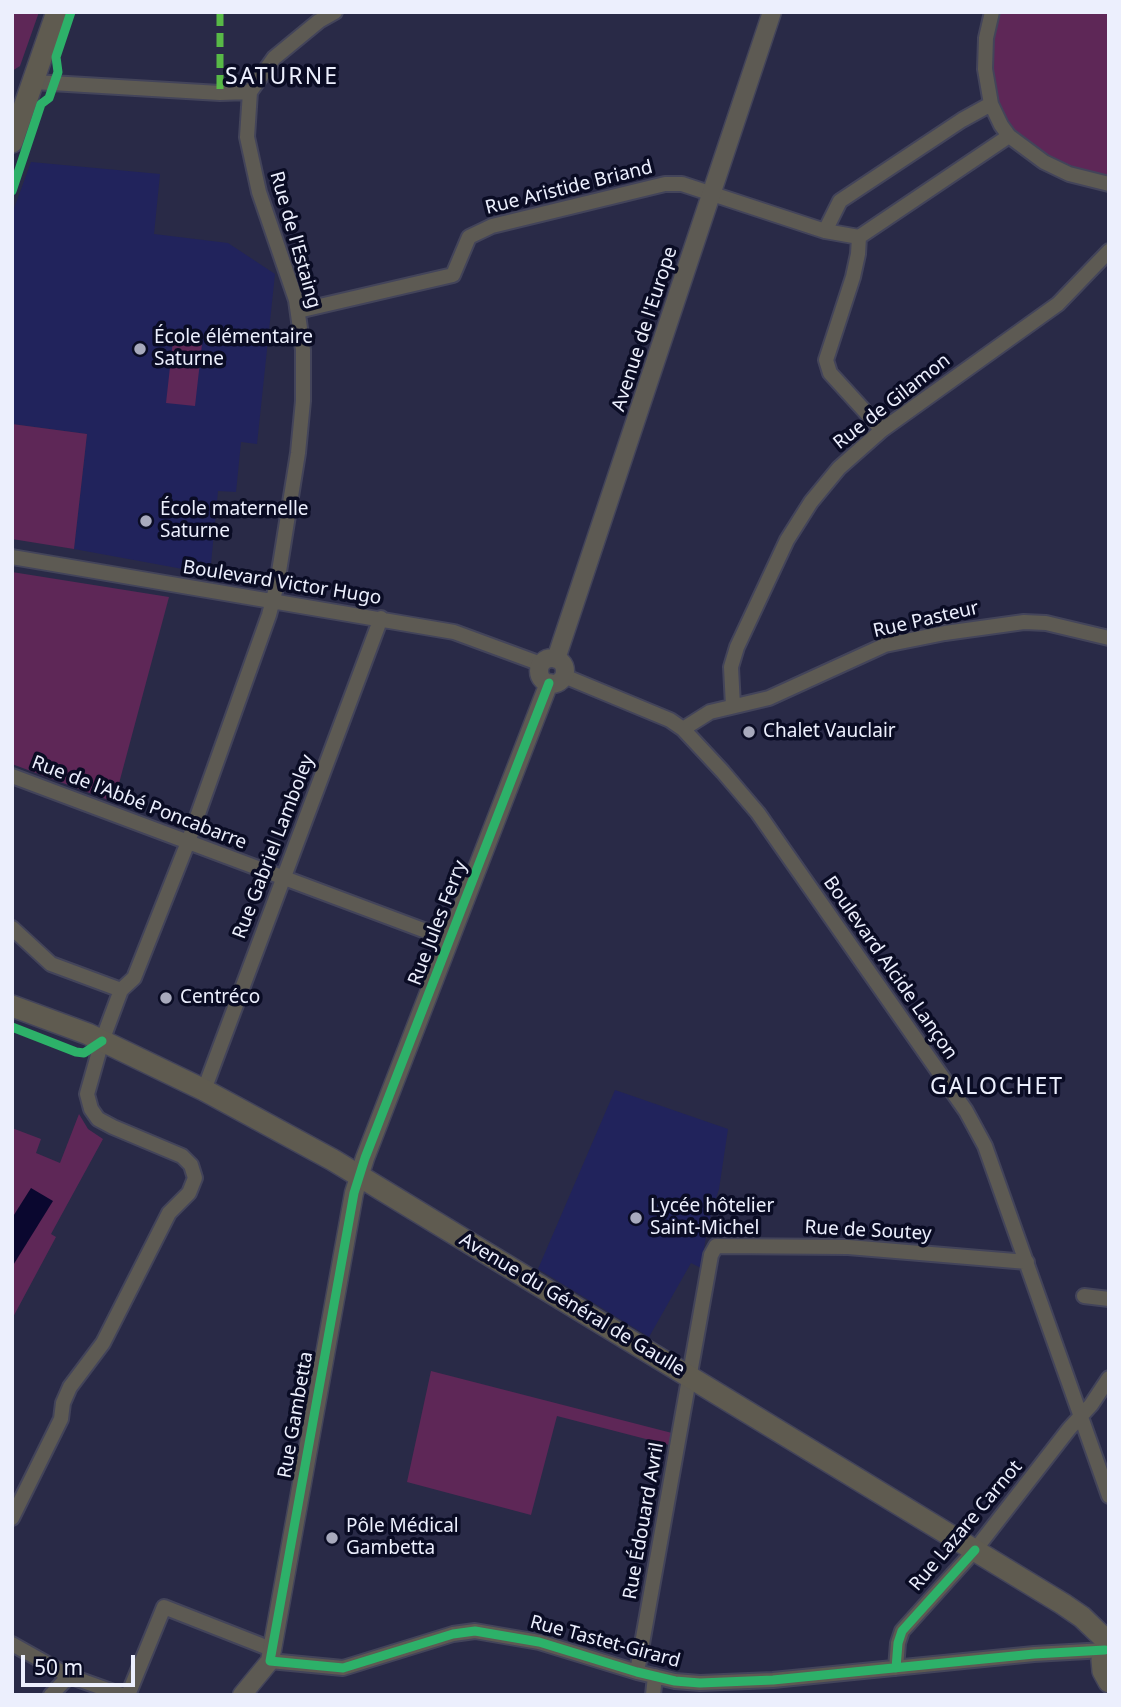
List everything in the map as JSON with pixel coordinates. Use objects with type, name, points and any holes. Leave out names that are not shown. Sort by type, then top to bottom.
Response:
[{"type":"main road","points":[[12,142],[57,12]]},
{"type":"main road","name":"Avenue du Général de Gaulle","points":[[12,1006],[102,1041],[204,1090],[359,1176],[1063,1604],[1082,1617],[1108,1646]]},
{"type":"main road","points":[[1108,1646],[1102,1660],[1103,1671],[1109,1682]]},
{"type":"street","points":[[34,82],[220,93],[250,92],[274,58],[319,21],[335,12]]},
{"type":"street","name":"Avenue de l'Europe","points":[[549,662],[772,12]]},
{"type":"street","points":[[992,12],[986,38],[985,69],[991,104],[1009,136],[1044,162],[1069,174],[1109,184]]},
{"type":"street","name":"Rue de l'Estaing","points":[[12,1518],[61,1419],[63,1403],[70,1387],[103,1343],[169,1213],[189,1193],[195,1178],[191,1165],[182,1156],[113,1127],[94,1115],[88,1094],[102,1041],[121,990],[134,978],[188,842],[269,615],[277,584],[298,453],[303,401],[303,350],[298,311],[260,191],[247,137],[250,92]]},
{"type":"street","points":[[825,230],[840,201],[962,120],[991,104]]},
{"type":"street","points":[[712,193],[825,230],[859,237],[1009,136]]},
{"type":"street","name":"Rue Aristide Briand","points":[[298,311],[453,275],[468,237],[492,226],[665,184],[682,184],[712,193]]},
{"type":"street","points":[[859,237],[859,254],[853,277],[826,360],[830,373],[882,430]]},
{"type":"street","name":"Rue de Gilamon","points":[[733,706],[731,667],[737,647],[787,540],[811,502],[839,468],[882,430],[1058,304],[1109,251]]},
{"type":"street","name":"Boulevard Victor Hugo","points":[[12,557],[454,632],[549,662]]},
{"type":"street","name":"Rue Gabriel Lamboley","points":[[204,1090],[381,618]]},
{"type":"street","name":"Rue Pasteur","points":[[683,729],[709,712],[769,698],[885,645],[1024,622],[1046,623],[1109,638]]},
{"type":"street","points":[[549,662],[540,676],[556,680]]},
{"type":"street","name":"Boulevard Alcide Lançon","points":[[556,680],[670,720],[683,729],[758,813],[966,1111],[985,1146],[1109,1496]]},
{"type":"street","name":"Rue Jules Ferry","points":[[359,1176],[450,940],[556,680]]},
{"type":"street","name":"Rue de l'Abbé Poncabarre","points":[[12,776],[450,940]]},
{"type":"street","points":[[12,928],[51,964],[121,990]]},
{"type":"street","name":"Rue Gambetta","points":[[270,1655],[286,1581],[359,1176]]},
{"type":"street","name":"Rue de Soutey","points":[[690,1377],[711,1255],[716,1246],[848,1247],[1027,1262]]},
{"type":"street","points":[[1084,1296],[1109,1299]]},
{"type":"street","name":"Rue Édouard Avril","points":[[637,1672],[690,1377]]},
{"type":"street","name":"Rue Lazare Carnot","points":[[896,1668],[898,1643],[902,1632],[975,1550],[1091,1405],[1109,1378]]},
{"type":"street","name":"Rue Tastet-Girard","points":[[128,1695],[163,1607],[270,1655],[344,1668],[453,1634],[475,1631],[539,1642],[637,1672],[700,1683],[773,1680],[1108,1646]]},
{"type":"street","points":[[12,1644],[69,1676],[122,1695]]},
{"type":"street","points":[[242,1695],[270,1655]]},
{"type":"street","points":[[51,1695],[69,1676]]},
{"type":"street","points":[[653,1695],[655,1676]]},
{"type":"shaded area","points":[[12,12],[39,12],[20,66],[12,71]]},
{"type":"shaded area","points":[[998,12],[1109,12],[1109,178],[1094,175],[1040,153],[1012,132],[998,109],[990,70],[993,26]]},
{"type":"shaded area","name":"École élémentaire Saturne","points":[[31,162],[160,174],[154,234],[228,243],[275,274],[257,444],[241,442],[236,492],[218,491],[210,574],[74,549],[87,434],[12,424],[12,214]]},
{"type":"shaded area","points":[[173,340],[202,344],[195,406],[166,403]]},
{"type":"shaded area","points":[[12,424],[87,434],[74,549],[12,539]]},
{"type":"shaded area","points":[[12,572],[169,597],[114,802],[12,764]]},
{"type":"shaded area","name":"Lycée hôtelier Saint-Michel","points":[[615,1090],[728,1129],[719,1189],[708,1224],[701,1268],[691,1263],[649,1337],[538,1269]]},
{"type":"shaded area","points":[[79,1114],[88,1129],[103,1139],[51,1234],[56,1237],[12,1319],[12,1128],[41,1139],[36,1153],[60,1163]]},
{"type":"shaded area","points":[[31,1188],[53,1201],[12,1267],[12,1218]]},
{"type":"shaded area","points":[[431,1371],[672,1433],[669,1445],[557,1416],[531,1515],[407,1482]]},
{"type":"marked path","points":[[220,12],[220,93]]},
{"type":"cycle path","points":[[12,191],[41,104],[49,98],[58,72],[56,57],[71,12]]},
{"type":"cycle path","points":[[270,1661],[354,1193],[365,1158],[549,683]]},
{"type":"cycle path","points":[[12,1027],[76,1052],[84,1053],[102,1041]]},
{"type":"cycle path","points":[[896,1668],[902,1631],[975,1550]]},
{"type":"cycle path","points":[[270,1661],[343,1668],[453,1634],[475,1631],[539,1642],[637,1672],[675,1681],[700,1683],[773,1680],[1034,1654],[1105,1650]]},
{"type":"place","name":"École élémentaire Saturne","points":[[140,349]]},
{"type":"place","name":"École maternelle Saturne","points":[[146,521]]},
{"type":"place","name":"Chalet Vauclair","points":[[749,732]]},
{"type":"place","name":"Centréco","points":[[166,998]]},
{"type":"place","name":"Lycée hôtelier Saint-Michel","points":[[636,1218]]},
{"type":"place","name":"Pôle Médical Gambetta","points":[[332,1538]]},
{"type":"district","name":"SATURNE","points":[[282,77]]},
{"type":"district","name":"GALOCHET","points":[[997,1087]]}]
